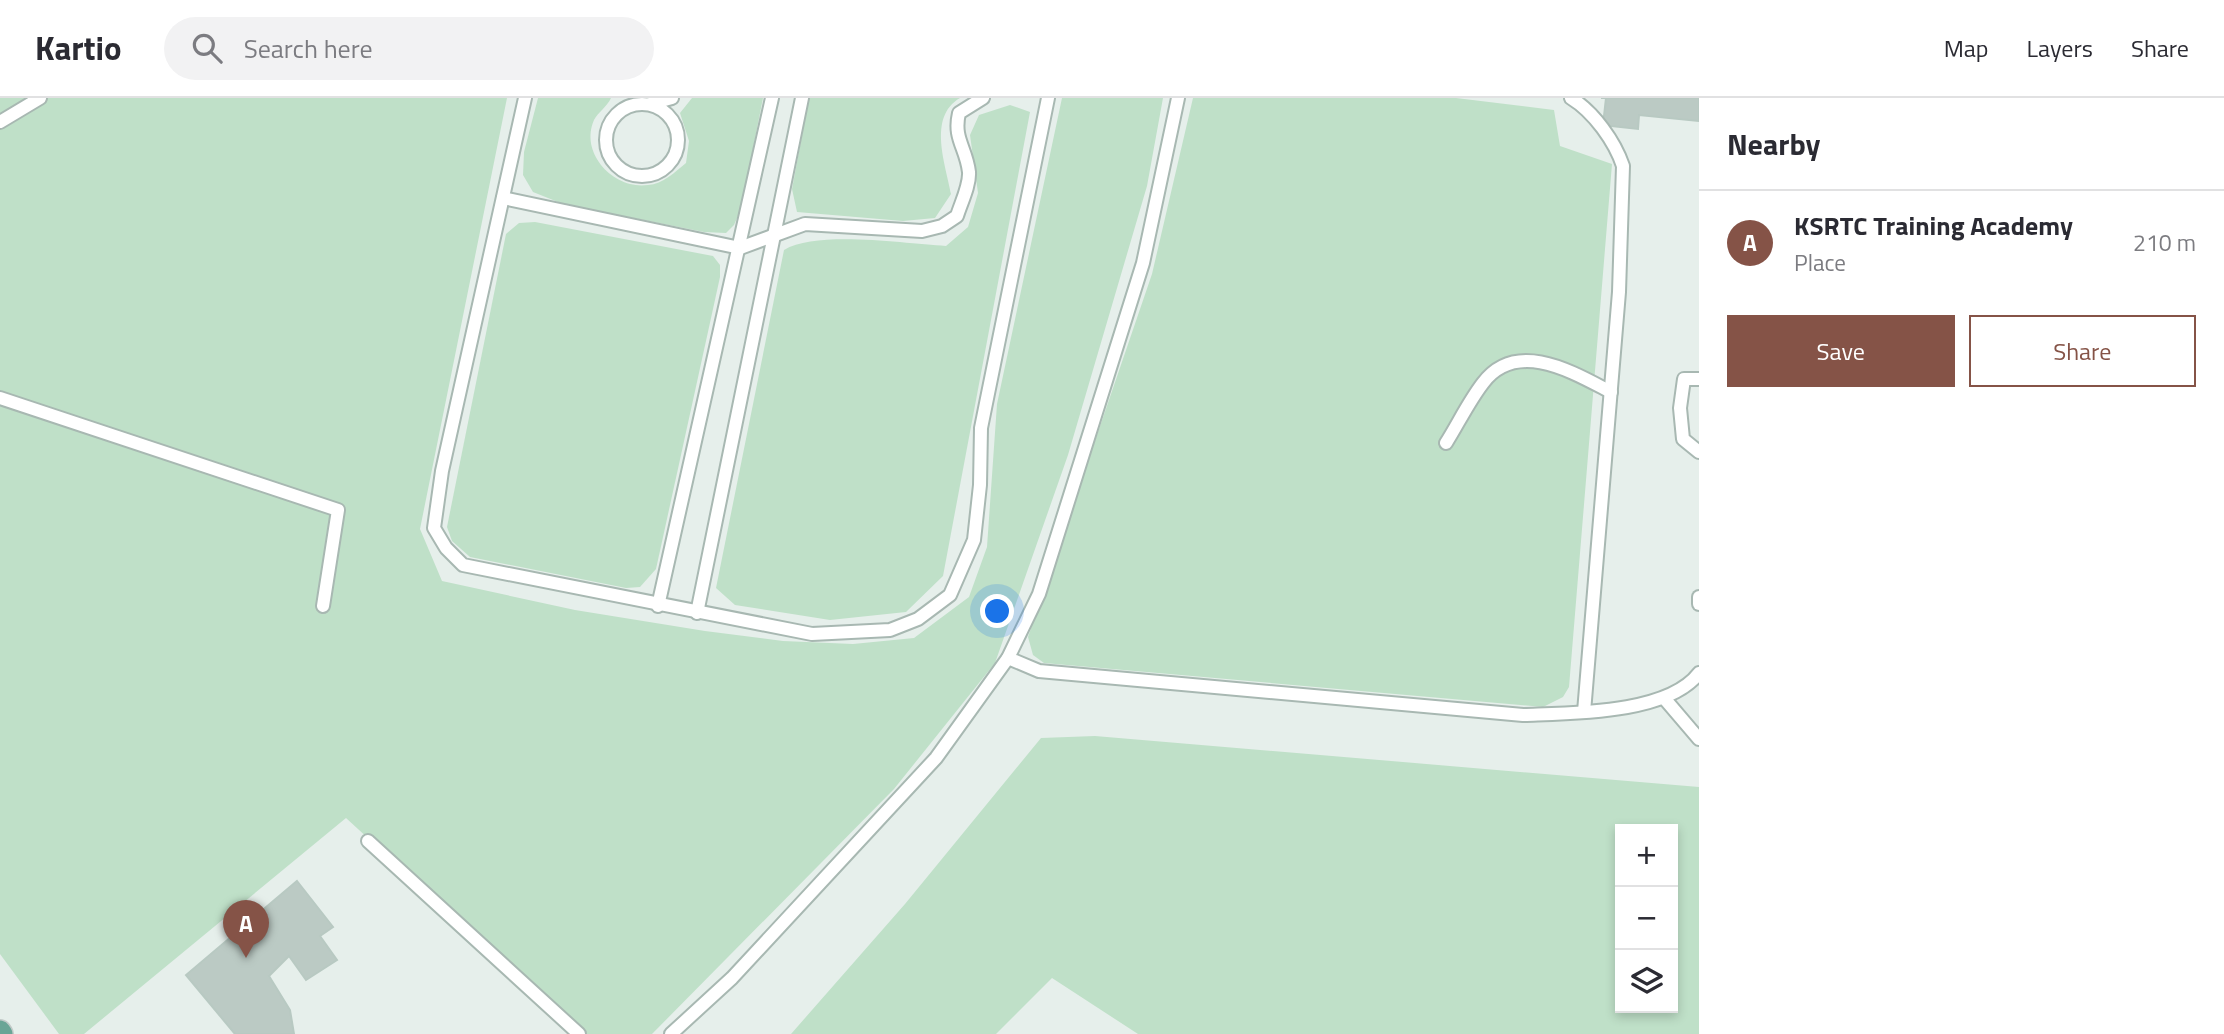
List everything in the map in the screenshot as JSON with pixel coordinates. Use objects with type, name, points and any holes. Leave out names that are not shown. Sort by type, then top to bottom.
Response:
[{"type":"lane","points":[[0,122],[40,98]]},
{"type":"lane","points":[[525,98],[442,471],[434,528],[446,548],[463,565],[658,606],[812,634],[890,630],[918,619],[950,595],[974,540],[980,485],[981,428],[1048,98]]},
{"type":"lane","points":[[634,98],[648,104],[662,109],[677,132],[677,146],[672,159],[662,170],[649,175],[635,175],[622,170],[611,160],[606,147],[606,133],[611,120],[621,110],[634,104],[648,104],[672,98]]},
{"type":"lane","points":[[658,606],[772,98]]},
{"type":"lane","points":[[697,613],[802,98]]},
{"type":"lane","points":[[503,198],[740,248],[805,224],[922,231],[942,226],[957,216],[970,176],[963,148],[955,132],[959,113],[983,98]]},
{"type":"lane","points":[[671,1034],[732,978],[927,769],[1008,659],[1039,594],[1143,263],[1178,98]]},
{"type":"lane","points":[[1571,98],[1583,105],[1618,151],[1623,166],[1619,292],[1584,712]]},
{"type":"lane","points":[[1446,443],[1483,382],[1494,371],[1517,362],[1536,360],[1562,366],[1611,392]]},
{"type":"lane","points":[[1699,379],[1684,379],[1680,408],[1683,439],[1699,452]]},
{"type":"lane","points":[[0,398],[338,510],[323,606]]},
{"type":"lane","points":[[1699,597],[1699,604]]},
{"type":"lane","points":[[1008,659],[1040,671],[1522,715],[1584,712],[1664,698],[1699,673]]},
{"type":"lane","points":[[1664,698],[1699,739]]},
{"type":"lane","points":[[368,841],[579,1034]]},
{"type":"green space","points":[[0,98],[507,98],[420,529],[442,581],[575,610],[705,631],[783,641],[853,644],[914,638],[969,597],[987,547],[997,404],[1062,98],[1163,98],[1147,186],[1068,455],[995,663],[894,789],[652,1034],[586,1034],[541,997],[346,818],[84,1034],[59,1034],[0,954]]},
{"type":"green space","points":[[538,98],[611,98],[594,120],[591,145],[596,157],[612,176],[636,185],[648,185],[668,177],[686,163],[689,141],[680,113],[692,98],[763,98],[741,209],[734,225],[726,233],[704,232],[563,204],[533,192],[523,175],[524,152]]},
{"type":"green space","points":[[809,98],[960,98],[950,106],[941,129],[943,156],[951,194],[935,218],[903,221],[797,212],[792,189]]},
{"type":"green space","points":[[1193,98],[1456,98],[1554,110],[1560,146],[1612,164],[1569,687],[1563,697],[1543,707],[1044,663],[1033,655],[1028,637],[1152,274]]},
{"type":"green space","points":[[1010,105],[1030,112],[943,576],[906,612],[830,620],[735,605],[716,588],[784,250],[799,244],[839,239],[946,246],[968,227],[978,193],[970,135],[979,115]]},
{"type":"green space","points":[[535,222],[713,256],[720,265],[720,277],[656,569],[640,587],[626,588],[470,557],[452,541],[447,527],[506,234],[519,223]]},
{"type":"green space","points":[[1095,736],[1699,787],[1699,1034],[1138,1034],[1052,978],[996,1034],[791,1034],[905,904],[1041,738]]},
{"type":"building","points":[[1606,98],[1699,98],[1699,121],[1639,115],[1638,129],[1603,125]]},
{"type":"building","points":[[297,881],[333,927],[320,936],[337,960],[306,980],[289,956],[269,976],[290,1010],[294,1034],[235,1034],[186,975]]},
{"type":"place","name":"KSRTC Training Academy","points":[[246,958]]}]
